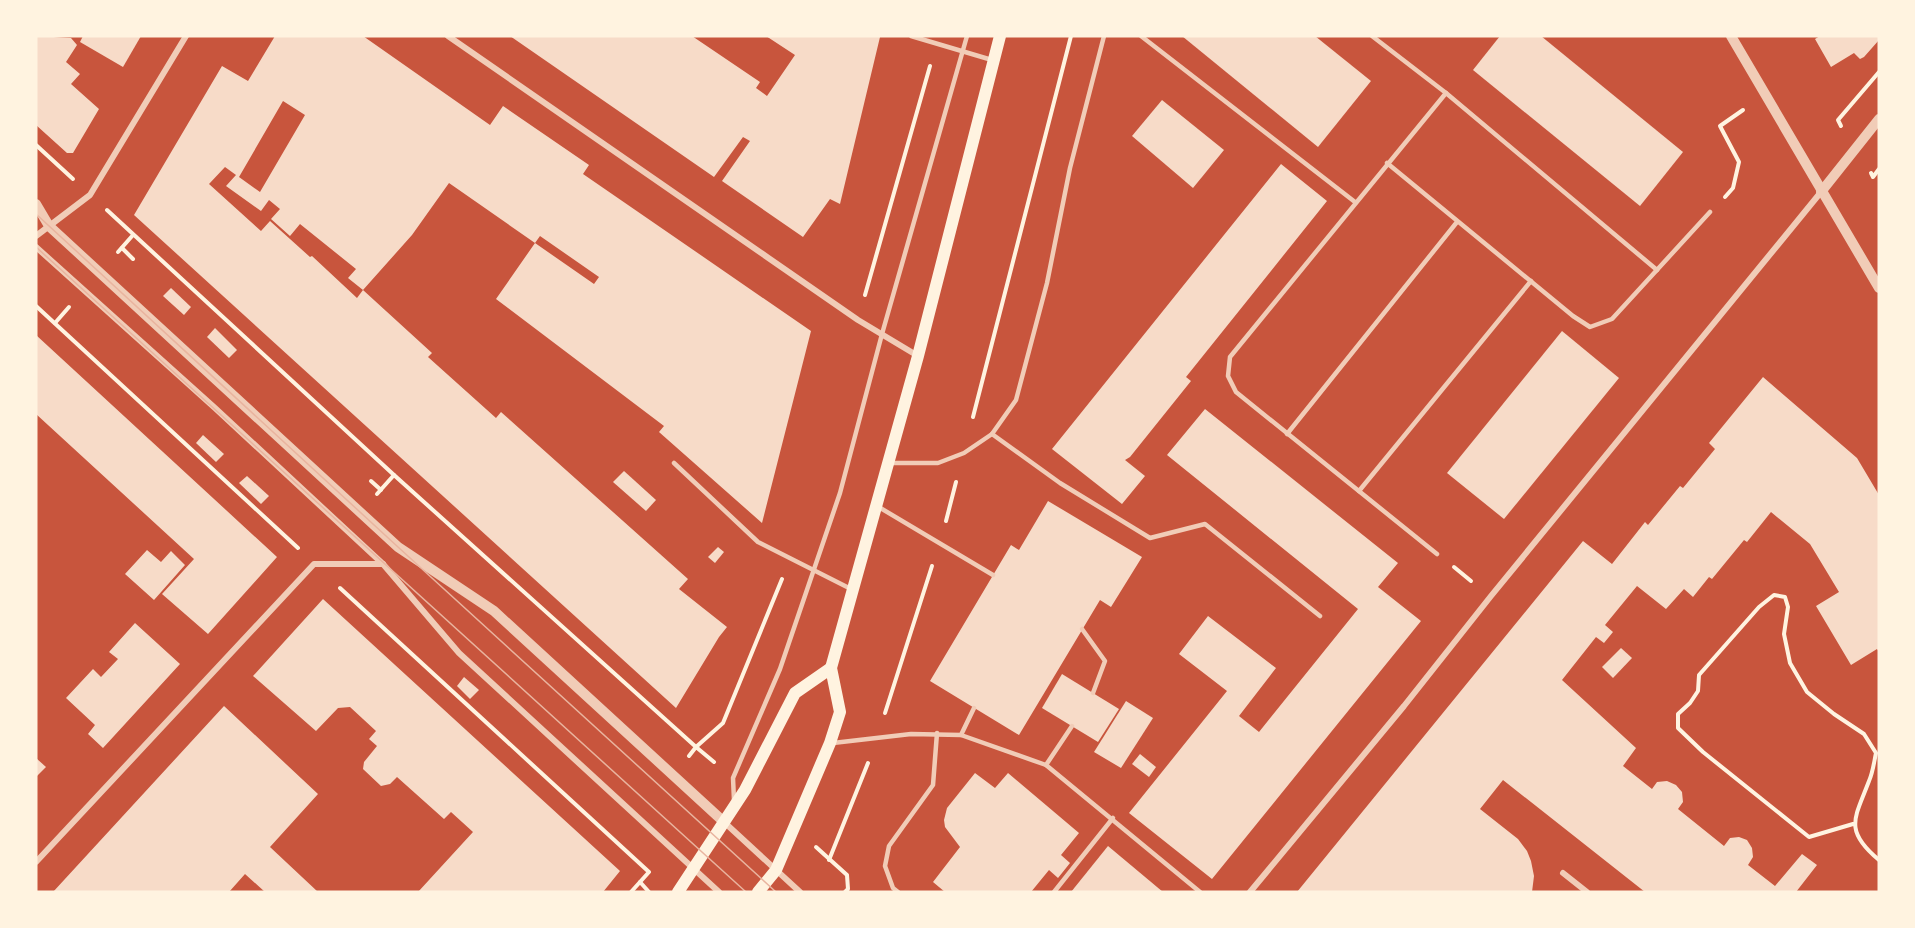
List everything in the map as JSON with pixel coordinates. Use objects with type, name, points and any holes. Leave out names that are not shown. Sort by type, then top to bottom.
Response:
[{"type":"main road","points":[[758,892],[776,870],[830,743],[840,712],[831,668],[918,356],[1000,36]]},
{"type":"main road","points":[[678,892],[746,789],[795,693],[831,668]]},
{"type":"street","points":[[36,236],[90,195],[186,36]]},
{"type":"street","points":[[448,36],[858,320],[918,356]]},
{"type":"street","points":[[1731,36],[1879,288]]},
{"type":"street","points":[[1250,892],[1404,706],[1879,119]]},
{"type":"street","points":[[36,204],[49,226],[398,548],[494,611],[800,892]]},
{"type":"street","points":[[36,247],[383,564],[459,653],[719,892]]},
{"type":"street","points":[[36,862],[314,564],[383,564]]},
{"type":"street","points":[[1563,873],[1587,892]]},
{"type":"lane","points":[[911,36],[995,61]]},
{"type":"lane","points":[[735,806],[733,778],[780,669],[840,493],[882,334],[967,36]]},
{"type":"lane","points":[[888,463],[938,463],[964,453],[992,434],[1016,400],[1047,283],[1070,168],[1104,36]]},
{"type":"lane","points":[[1141,36],[1355,202]]},
{"type":"lane","points":[[1372,36],[1446,93],[1657,270]]},
{"type":"lane","points":[[1437,554],[1236,392],[1228,376],[1230,357],[1446,93]]},
{"type":"lane","points":[[1387,163],[1573,316],[1590,327],[1612,319],[1710,212]]},
{"type":"lane","points":[[1287,434],[1457,222]]},
{"type":"lane","points":[[1359,491],[1531,281]]},
{"type":"lane","points":[[992,434],[1060,483],[1150,538],[1205,524],[1320,616]]},
{"type":"lane","points":[[674,463],[758,542],[854,591]]},
{"type":"lane","points":[[876,505],[993,575]]},
{"type":"lane","points":[[1082,629],[1105,661],[1093,693]]},
{"type":"lane","points":[[961,735],[974,708]]},
{"type":"lane","points":[[1046,765],[1072,726]]},
{"type":"lane","points":[[898,892],[893,888],[885,866],[889,846],[933,785],[937,733]]},
{"type":"lane","points":[[830,743],[911,734],[961,735],[1046,765],[1200,892]]},
{"type":"lane","points":[[1054,892],[1113,818]]},
{"type":"path","points":[[865,296],[936,43]]},
{"type":"path","points":[[1710,212],[1733,188],[1739,162],[1720,126],[1743,110]]},
{"type":"path","points":[[36,145],[66,172]]},
{"type":"path","points":[[110,213],[403,483],[721,768]]},
{"type":"path","points":[[122,248],[133,259]]},
{"type":"path","points":[[36,306],[297,547]]},
{"type":"path","points":[[371,481],[381,489]]},
{"type":"path","points":[[1437,554],[1491,596]]},
{"type":"path","points":[[336,584],[649,872],[631,892]]},
{"type":"path","points":[[1853,824],[1809,837],[1703,752],[1678,728],[1678,714],[1690,703],[1698,691],[1699,675],[1759,607],[1774,595],[1785,597],[1788,607],[1784,634],[1790,663],[1807,692],[1864,734],[1876,753],[1870,779],[1853,824],[1865,848],[1879,860]]},
{"type":"path","points":[[685,760],[696,747]]},
{"type":"path","points":[[810,842],[847,875],[848,891]]},
{"type":"path","points":[[640,882],[649,892]]},
{"type":"building","points":[[36,36],[71,38],[77,45],[66,62],[80,74],[71,84],[99,109],[73,153],[67,153],[36,125]]},
{"type":"building","points":[[83,36],[141,36],[123,67],[80,42]]},
{"type":"building","points":[[275,36],[363,36],[490,125],[503,106],[589,165],[583,174],[811,331],[762,523],[659,432],[664,426],[496,299],[535,243],[449,183],[412,235],[363,290],[432,353],[428,357],[496,418],[501,412],[688,579],[679,589],[727,627],[676,708],[134,215],[222,66],[248,81]],"holes":[[[283,101],[305,115],[260,192],[239,177]],[[225,167],[236,175],[226,186],[261,211],[269,200],[280,209],[271,219],[290,236],[300,224],[356,269],[348,278],[363,290],[357,298],[270,221],[261,231],[209,184]],[[540,236],[599,277],[594,284],[535,243]]]},
{"type":"building","points":[[510,36],[692,36],[760,82],[756,88],[767,96],[795,55],[766,36],[880,37],[840,204],[830,199],[803,237],[722,181],[750,141],[743,137],[714,177]]},
{"type":"building","points":[[1182,36],[1315,36],[1371,81],[1318,147]]},
{"type":"building","points":[[1500,36],[1541,36],[1683,152],[1640,206],[1473,70]]},
{"type":"building","points":[[1820,36],[1879,36],[1879,40],[1864,57],[1860,59],[1854,53],[1831,67],[1815,39]]},
{"type":"building","points":[[1162,100],[1224,150],[1193,188],[1132,136]]},
{"type":"building","points":[[1281,164],[1327,201],[1186,377],[1191,381],[1130,457],[1125,460],[1145,476],[1122,504],[1052,449]]},
{"type":"building","points":[[171,288],[191,307],[184,315],[163,296]]},
{"type":"building","points":[[215,328],[237,350],[229,358],[207,337]]},
{"type":"building","points":[[1562,331],[1619,378],[1504,519],[1447,473]]},
{"type":"building","points":[[36,335],[277,557],[208,634],[162,594],[194,559],[36,414]]},
{"type":"building","points":[[1763,377],[1857,458],[1879,495],[1879,652],[1877,649],[1851,665],[1816,606],[1839,592],[1810,544],[1771,512],[1747,542],[1744,540],[1712,579],[1709,577],[1693,597],[1684,589],[1666,609],[1637,586],[1605,625],[1613,632],[1604,643],[1596,637],[1562,680],[1636,748],[1623,766],[1652,789],[1657,782],[1667,781],[1676,785],[1682,792],[1683,802],[1678,809],[1724,846],[1730,838],[1739,837],[1747,840],[1752,848],[1753,857],[1748,865],[1775,886],[1802,854],[1817,865],[1796,892],[1645,892],[1503,780],[1480,809],[1518,839],[1527,851],[1534,876],[1532,892],[1297,892],[1583,541],[1612,564],[1645,522],[1648,525],[1715,449],[1709,443]]},
{"type":"building","points":[[1205,409],[1398,563],[1378,587],[1421,621],[1212,879],[1129,813],[1227,691],[1179,654],[1208,616],[1276,668],[1239,716],[1259,732],[1358,609],[1167,455]]},
{"type":"building","points":[[203,435],[224,454],[216,462],[196,443]]},
{"type":"building","points":[[624,471],[656,500],[646,511],[613,482]]},
{"type":"building","points":[[247,476],[269,496],[261,504],[239,483]]},
{"type":"building","points":[[1048,501],[1142,557],[1111,607],[1100,600],[1019,735],[930,681],[1011,545],[1019,550]]},
{"type":"building","points":[[718,547],[724,552],[715,563],[708,557]]},
{"type":"building","points":[[147,550],[161,562],[171,551],[185,565],[154,600],[125,574]]},
{"type":"building","points":[[323,599],[620,871],[603,892],[418,892],[473,832],[451,812],[444,819],[397,777],[390,784],[381,786],[363,769],[364,762],[377,746],[369,739],[376,731],[350,707],[338,708],[316,731],[253,676]]},
{"type":"building","points":[[135,623],[180,664],[103,748],[88,734],[95,725],[66,698],[93,669],[101,677],[118,659],[109,652]]},
{"type":"building","points":[[1621,648],[1632,658],[1613,678],[1602,667]]},
{"type":"building","points":[[1062,674],[1119,709],[1098,742],[1042,708]]},
{"type":"building","points":[[464,677],[479,690],[470,699],[457,686]]},
{"type":"building","points":[[1126,701],[1153,718],[1121,768],[1094,752]]},
{"type":"building","points":[[224,706],[318,794],[270,847],[318,892],[265,892],[245,874],[229,892],[53,892]]},
{"type":"building","points":[[1140,754],[1156,767],[1149,777],[1132,764]]},
{"type":"building","points":[[36,758],[46,767],[36,777]]},
{"type":"building","points":[[975,773],[995,788],[1008,773],[1079,833],[1061,855],[1070,863],[1058,878],[1049,870],[1031,892],[945,892],[933,882],[960,847],[945,827],[947,808]]},
{"type":"building","points":[[1108,846],[1163,892],[1071,892]]},
{"type":"tram line","points":[[36,214],[776,892]]},
{"type":"tram line","points":[[36,247],[746,892]]}]
